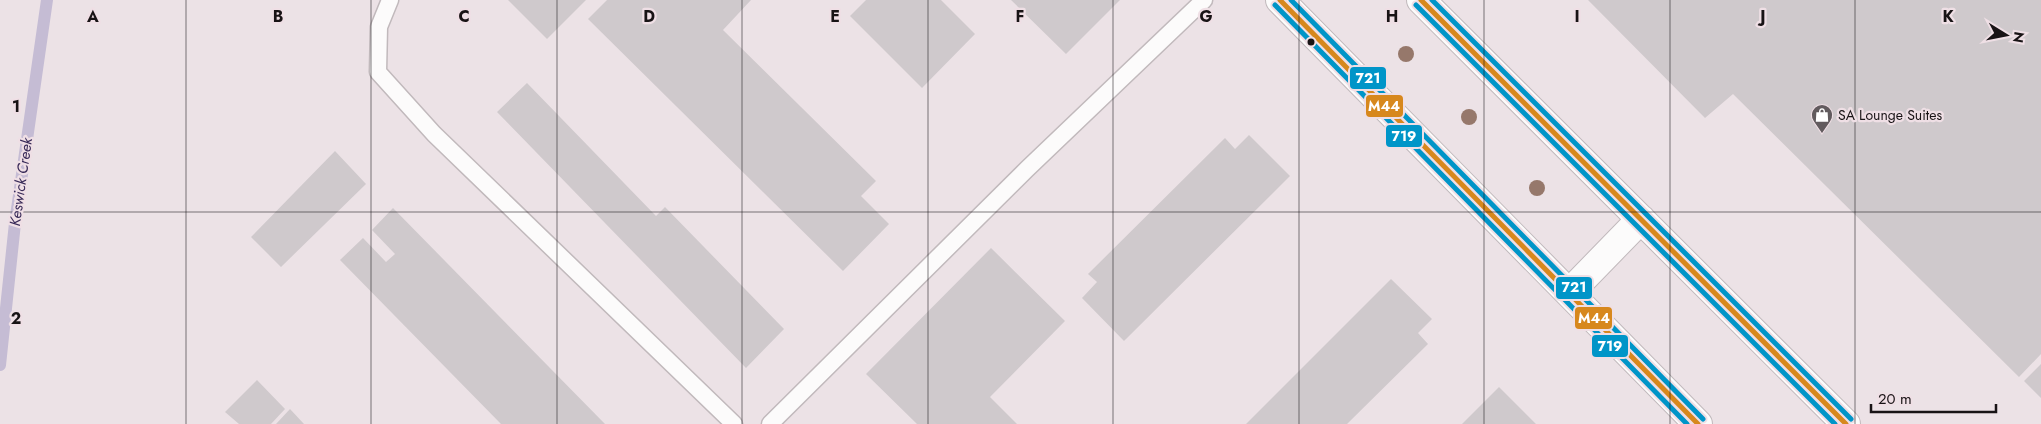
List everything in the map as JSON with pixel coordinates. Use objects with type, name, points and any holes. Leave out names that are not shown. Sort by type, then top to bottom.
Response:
[{"type":"highway","points":[[1280,0],[1698,424]]},
{"type":"highway","points":[[1421,0],[1846,424]]},
{"type":"highway","points":[[1569,293],[1641,220]]},
{"type":"lane","points":[[390,0],[379,27],[377,49],[378,72],[434,134],[734,424]]},
{"type":"lane","points":[[770,424],[1027,169],[1204,0]]},
{"type":"building","points":[[508,0],[586,0],[547,39]]},
{"type":"building","points":[[607,0],[751,0],[723,30],[876,181],[861,196],[889,224],[843,271],[588,19]]},
{"type":"building","points":[[866,0],[941,0],[975,34],[922,88],[850,16]]},
{"type":"building","points":[[1011,0],[1120,0],[1066,54]]},
{"type":"building","points":[[1588,0],[2041,0],[2041,354],[2019,377],[1733,94],[1705,118]]},
{"type":"building","points":[[527,83],[656,216],[665,207],[784,329],[746,368],[497,112]]},
{"type":"building","points":[[1249,135],[1290,176],[1124,341],[1082,298],[1097,282],[1088,274],[1225,138],[1235,149]]},
{"type":"building","points":[[335,151],[366,184],[281,267],[251,237]]},
{"type":"building","points":[[393,208],[605,424],[501,424],[340,260],[363,238],[386,262],[395,254],[372,230]]},
{"type":"building","points":[[991,248],[1065,321],[990,397],[1017,424],[917,424],[866,374]]},
{"type":"building","points":[[1391,279],[1432,319],[1418,333],[1428,344],[1347,424],[1246,424]]},
{"type":"building","points":[[2041,364],[2041,398],[2024,381]]},
{"type":"building","points":[[257,380],[285,409],[271,424],[239,424],[225,412]]},
{"type":"building","points":[[1499,387],[1536,424],[1462,424]]},
{"type":"building","points":[[290,409],[304,424],[276,424]]},
{"type":"waterway","name":"Keswick Creek","points":[[0,365],[15,223],[47,0]]},
{"type":"transit line","name":"M44","points":[[1280,0],[1698,424]]},
{"type":"transit line","name":"721","points":[[1291,0],[1703,419]]},
{"type":"transit line","name":"M44","points":[[1421,0],[1846,424]]},
{"type":"transit line","name":"721","points":[[1432,0],[1851,419]]},
{"type":"transit line","name":"719","points":[[1275,5],[1687,424]]},
{"type":"transit line","name":"719","points":[[1416,5],[1835,424]]},
{"type":"place","name":"SA Lounge Suites","points":[[1822,134]]}]
